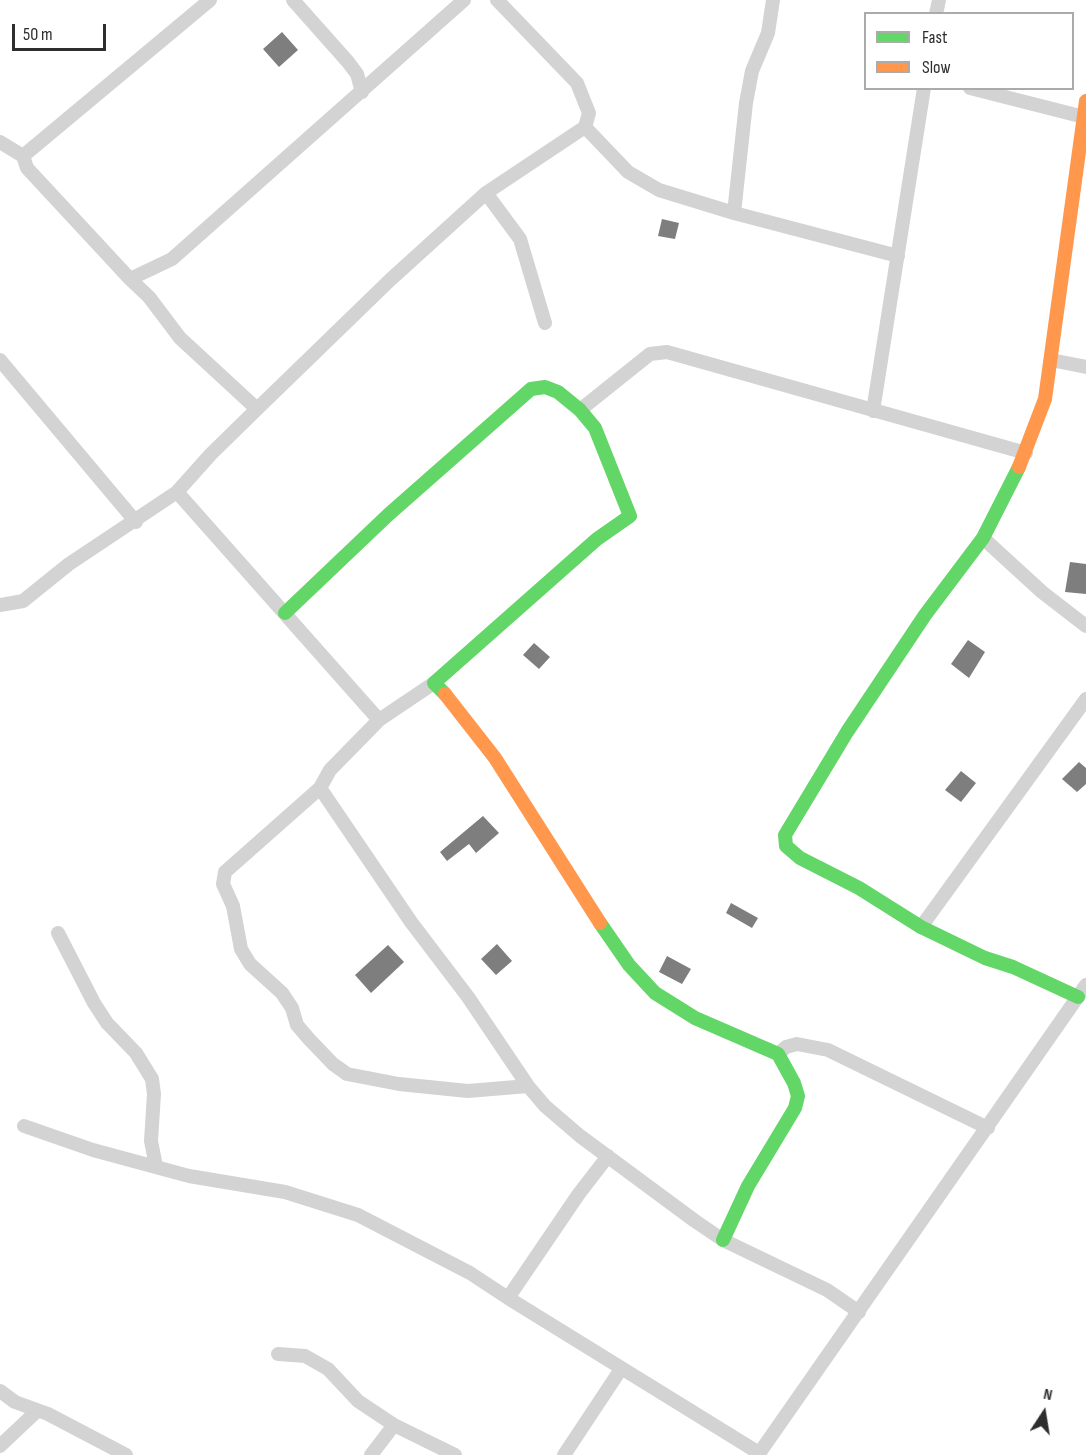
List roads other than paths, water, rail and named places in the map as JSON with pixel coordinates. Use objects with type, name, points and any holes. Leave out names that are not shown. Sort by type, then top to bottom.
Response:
[{"type":"street","points":[[23,156],[210,0]]},
{"type":"street","points":[[293,0],[332,42],[357,74],[362,92]]},
{"type":"street","points":[[130,279],[172,260],[464,0]]},
{"type":"street","points":[[0,605],[23,601],[69,564],[177,492],[211,454],[390,279],[486,193],[585,127],[589,113],[577,83],[497,0]]},
{"type":"street","points":[[734,213],[746,103],[752,71],[768,33],[773,0]]},
{"type":"street","points":[[357,74],[374,80]]},
{"type":"street","points":[[873,411],[924,90]]},
{"type":"street","points":[[978,90],[1084,117]]},
{"type":"street","points":[[24,1126],[93,1150],[189,1176],[285,1192],[358,1215],[470,1273],[758,1454],[1082,991],[985,957],[921,927],[859,888],[800,858],[786,846],[785,836],[847,732],[925,615],[983,538],[1026,453],[1045,399],[1086,101]]},
{"type":"street","points":[[585,127],[628,172],[659,190],[734,213],[898,256]]},
{"type":"street","points":[[0,142],[23,156],[27,168],[149,297],[180,338],[257,409]]},
{"type":"street","points":[[486,193],[520,239],[545,323]]},
{"type":"street","points":[[580,410],[650,354],[667,352],[1026,453]]},
{"type":"street","points":[[0,360],[135,522]]},
{"type":"street","points":[[1051,360],[1086,367]]},
{"type":"street","points":[[285,613],[388,515],[531,389],[545,387],[558,392],[580,410],[595,428],[627,502],[630,516],[597,539],[434,683],[379,720],[330,771],[320,788],[225,872],[223,884],[233,906],[241,949],[250,964],[282,993],[292,1008],[297,1025],[309,1040],[333,1064],[347,1074],[399,1084],[468,1091],[528,1086]]},
{"type":"street","points":[[177,492],[379,720]]},
{"type":"street","points":[[983,538],[1042,592],[1086,626]]},
{"type":"street","points":[[434,683],[455,705],[495,758],[576,888],[629,965],[655,993],[695,1018],[778,1054],[798,1096],[795,1108],[748,1186],[723,1240]]},
{"type":"street","points":[[921,927],[1086,699]]},
{"type":"street","points":[[320,788],[354,842],[468,996],[528,1086],[562,1121],[649,1188],[723,1240],[827,1290],[859,1312]]},
{"type":"street","points":[[58,933],[94,1003],[108,1023],[136,1053],[152,1079],[154,1094],[151,1141],[156,1166]]},
{"type":"street","points":[[778,1054],[786,1047],[797,1044],[828,1050],[988,1128]]},
{"type":"street","points":[[508,1298],[578,1196],[609,1156]]},
{"type":"street","points":[[279,1354],[305,1356],[328,1369],[358,1401],[394,1425],[455,1455]]},
{"type":"street","points":[[564,1455],[621,1369]]},
{"type":"street","points":[[0,1391],[15,1402],[48,1414],[126,1455]]},
{"type":"street","points":[[0,1446],[37,1411]]},
{"type":"street","points":[[371,1455],[394,1425]]}]
